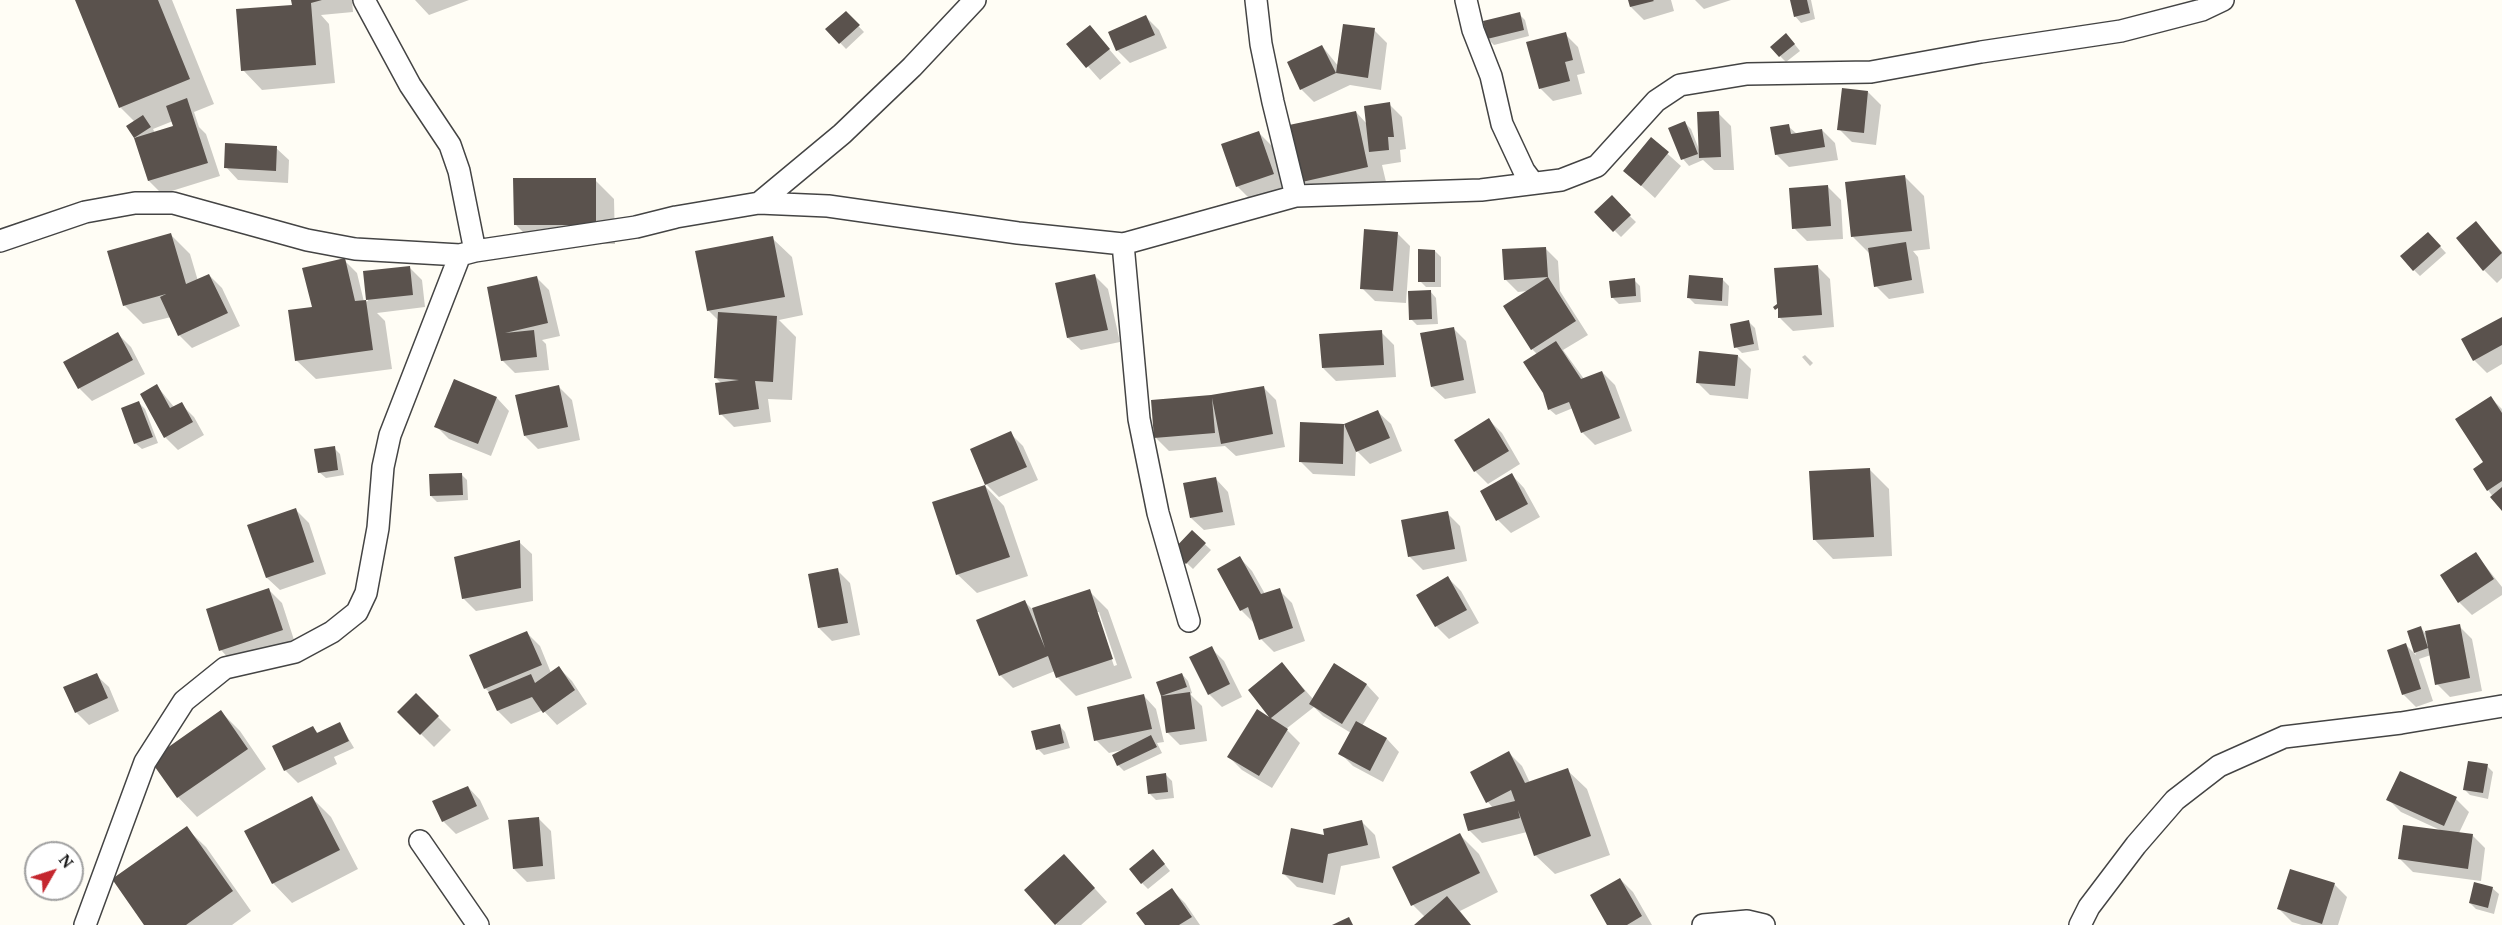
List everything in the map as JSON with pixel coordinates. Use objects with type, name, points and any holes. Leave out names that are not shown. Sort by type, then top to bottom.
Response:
[{"type":"street","points":[[85,925],[145,762],[184,701],[225,668],[295,652],[332,632],[357,612],[366,593],[378,528],[383,467],[390,435],[467,253],[459,171],[450,145],[410,86],[364,0]]},
{"type":"street","points":[[759,203],[842,134],[912,67],[975,0]]},
{"type":"street","points":[[1256,0],[1261,44],[1296,196]]},
{"type":"street","points":[[1466,0],[1473,30],[1491,76],[1502,124],[1524,171],[1533,183]]},
{"type":"street","points":[[0,241],[85,212],[135,203],[173,203],[307,240],[355,249],[467,253],[636,227],[676,217],[759,203],[828,206],[1018,233],[1123,244],[1296,196],[1481,190],[1562,180],[1597,166],[1656,101],[1680,85],[1747,74],[1871,72],[2121,31],[2202,10],[2223,0]]},
{"type":"street","points":[[1123,244],[1139,419],[1158,513],[1189,621]]},
{"type":"street","points":[[2080,925],[2089,907],[2175,800],[2219,766],[2284,737],[2401,723],[2502,706]]},
{"type":"street","points":[[420,841],[478,925]]},
{"type":"street","points":[[1703,925],[1747,921],[1764,925]]},
{"type":"building","points":[[75,0],[158,0],[190,79],[119,108]]},
{"type":"building","points":[[291,0],[322,0],[311,3],[316,65],[241,71],[236,9],[292,5]]},
{"type":"building","points":[[1628,0],[1653,0],[1654,1],[1630,7]]},
{"type":"building","points":[[1790,0],[1807,0],[1810,13],[1794,17]]},
{"type":"building","points":[[846,11],[860,25],[839,44],[825,29]]},
{"type":"building","points":[[1520,12],[1524,30],[1487,39],[1483,21]]},
{"type":"building","points":[[1146,15],[1155,35],[1116,51],[1108,32]]},
{"type":"building","points":[[1343,24],[1375,28],[1368,78],[1336,73]]},
{"type":"building","points":[[1090,25],[1110,49],[1086,68],[1066,44]]},
{"type":"building","points":[[1566,32],[1573,60],[1565,62],[1570,81],[1539,89],[1526,42]]},
{"type":"building","points":[[1786,33],[1795,44],[1779,57],[1770,47]]},
{"type":"building","points":[[1322,45],[1336,73],[1300,90],[1287,62]]},
{"type":"building","points":[[1842,88],[1868,91],[1864,133],[1837,130]]},
{"type":"building","points":[[187,98],[208,163],[148,181],[134,138],[173,126],[166,106]]},
{"type":"building","points":[[1390,102],[1394,137],[1388,137],[1389,150],[1369,152],[1364,106]]},
{"type":"building","points":[[1356,111],[1368,167],[1302,182],[1289,125]]},
{"type":"building","points":[[1719,111],[1721,157],[1699,158],[1697,112]]},
{"type":"building","points":[[143,115],[151,127],[134,138],[126,126]]},
{"type":"building","points":[[1685,121],[1698,154],[1681,160],[1668,128]]},
{"type":"building","points":[[1789,124],[1791,134],[1822,129],[1825,147],[1775,155],[1770,127]]},
{"type":"building","points":[[1259,131],[1274,174],[1236,187],[1221,144]]},
{"type":"building","points":[[1651,137],[1669,152],[1641,186],[1623,171]]},
{"type":"building","points":[[225,143],[277,146],[276,171],[224,168]]},
{"type":"building","points":[[1905,175],[1912,231],[1851,237],[1845,182]]},
{"type":"building","points":[[513,178],[596,178],[596,225],[514,225]]},
{"type":"building","points":[[1828,185],[1831,226],[1792,229],[1789,188]]},
{"type":"building","points":[[1612,195],[1631,215],[1613,232],[1594,212]]},
{"type":"building","points":[[2476,221],[2502,253],[2483,271],[2456,238]]},
{"type":"building","points":[[1364,229],[1398,232],[1393,291],[1360,289]]},
{"type":"building","points":[[2428,232],[2441,246],[2413,271],[2400,256]]},
{"type":"building","points":[[171,233],[186,284],[209,274],[228,313],[178,336],[160,297],[166,294],[123,306],[107,251]]},
{"type":"building","points":[[773,236],[785,297],[707,311],[695,251]]},
{"type":"building","points":[[1906,242],[1912,280],[1874,287],[1868,248]]},
{"type":"building","points":[[1546,247],[1548,277],[1504,280],[1502,249]]},
{"type":"building","points":[[1418,249],[1435,250],[1435,282],[1418,282]]},
{"type":"building","points":[[345,258],[355,301],[366,300],[373,350],[295,361],[288,310],[312,307],[302,268]]},
{"type":"building","points":[[1818,265],[1822,315],[1778,318],[1778,308],[1775,310],[1773,307],[1777,304],[1774,268]]},
{"type":"building","points":[[410,266],[413,295],[366,300],[363,271]]},
{"type":"building","points":[[1095,274],[1108,330],[1067,338],[1055,283]]},
{"type":"building","points":[[1689,275],[1723,278],[1722,301],[1687,298]]},
{"type":"building","points":[[537,276],[548,323],[505,333],[534,330],[537,357],[501,361],[487,287]]},
{"type":"building","points":[[1548,277],[1576,321],[1531,350],[1503,306]]},
{"type":"building","points":[[1635,278],[1636,296],[1611,298],[1609,281]]},
{"type":"building","points":[[1431,290],[1432,319],[1409,320],[1408,291]]},
{"type":"building","points":[[718,312],[777,316],[773,382],[755,381],[759,409],[719,415],[715,383],[739,380],[714,378]]},
{"type":"building","points":[[2502,317],[2502,345],[2473,361],[2461,339]]},
{"type":"building","points":[[1749,320],[1754,344],[1734,348],[1730,324]]},
{"type":"building","points":[[1454,327],[1464,380],[1431,387],[1420,333]]},
{"type":"building","points":[[1382,330],[1384,365],[1322,368],[1319,334]]},
{"type":"building","points":[[118,332],[133,360],[78,389],[63,362]]},
{"type":"building","points":[[1556,341],[1581,379],[1602,371],[1620,418],[1581,433],[1569,402],[1548,410],[1543,393],[1523,362]]},
{"type":"building","points":[[1699,351],[1738,355],[1735,386],[1696,383]]},
{"type":"building","points":[[454,379],[497,397],[478,444],[434,427]]},
{"type":"building","points":[[157,384],[170,408],[182,402],[193,422],[164,438],[140,394]]},
{"type":"building","points":[[559,385],[568,427],[524,436],[515,395]]},
{"type":"building","points":[[1264,386],[1273,434],[1221,444],[1212,398],[1215,433],[1154,438],[1151,400],[1211,395]]},
{"type":"building","points":[[2491,396],[2502,413],[2502,481],[2487,491],[2473,469],[2483,462],[2455,419]]},
{"type":"building","points":[[139,401],[153,437],[134,444],[121,408]]},
{"type":"building","points":[[1378,410],[1390,438],[1356,452],[1344,424]]},
{"type":"building","points":[[1489,418],[1509,451],[1474,472],[1454,440]]},
{"type":"building","points":[[1300,422],[1344,424],[1343,464],[1299,462]]},
{"type":"building","points":[[1011,431],[1027,467],[985,485],[970,449]]},
{"type":"building","points":[[335,446],[338,470],[318,473],[314,449]]},
{"type":"building","points":[[1870,468],[1874,537],[1813,540],[1809,471]]},
{"type":"building","points":[[462,473],[463,495],[430,496],[429,474]]},
{"type":"building","points":[[1512,473],[1528,504],[1496,521],[1480,491]]},
{"type":"building","points":[[1216,477],[1223,512],[1190,518],[1183,483]]},
{"type":"building","points":[[985,485],[1010,557],[956,575],[932,502]]},
{"type":"building","points":[[2502,487],[2502,511],[2490,497]]},
{"type":"building","points":[[296,508],[314,562],[266,578],[247,525]]},
{"type":"building","points":[[1448,511],[1455,549],[1408,557],[1401,520]]},
{"type":"building","points":[[1192,530],[1206,543],[1186,564],[1172,551]]},
{"type":"building","points":[[520,540],[521,588],[462,599],[454,557]]},
{"type":"building","points":[[2476,552],[2494,579],[2458,603],[2440,575]]},
{"type":"building","points":[[1240,556],[1261,594],[1280,588],[1293,628],[1259,640],[1248,607],[1240,611],[1217,569]]},
{"type":"building","points":[[838,568],[848,623],[818,628],[808,574]]},
{"type":"building","points":[[1448,576],[1467,610],[1435,627],[1416,595]]},
{"type":"building","points":[[269,588],[283,630],[219,651],[206,609]]},
{"type":"building","points":[[1090,589],[1113,659],[1056,678],[1048,656],[999,676],[976,620],[1025,600],[1045,648],[1032,608]]},
{"type":"building","points":[[2460,624],[2470,678],[2435,685],[2425,631]]},
{"type":"building","points":[[2421,626],[2428,648],[2414,653],[2407,631]]},
{"type":"building","points":[[527,631],[542,665],[484,689],[469,655]]},
{"type":"building","points":[[2406,643],[2421,689],[2402,695],[2387,650]]},
{"type":"building","points":[[1212,646],[1230,684],[1208,695],[1189,657]]},
{"type":"building","points":[[1282,662],[1305,691],[1271,718],[1288,729],[1259,776],[1227,757],[1257,709],[1269,717],[1248,690]]},
{"type":"building","points":[[1334,663],[1367,684],[1342,724],[1309,704]]},
{"type":"building","points":[[559,666],[575,690],[543,713],[532,697],[497,711],[488,692],[531,674],[535,683]]},
{"type":"building","points":[[97,673],[108,698],[75,713],[63,687]]},
{"type":"building","points":[[1182,673],[1187,687],[1161,696],[1156,682]]},
{"type":"building","points":[[1190,692],[1195,729],[1166,733],[1161,696]]},
{"type":"building","points":[[416,693],[439,716],[420,735],[397,712]]},
{"type":"building","points":[[1144,694],[1152,729],[1094,741],[1087,707]]},
{"type":"building","points":[[221,710],[248,749],[177,798],[150,760]]},
{"type":"building","points":[[1356,721],[1387,738],[1370,771],[1338,754]]},
{"type":"building","points":[[340,722],[349,741],[284,771],[272,746],[313,726],[317,733]]},
{"type":"building","points":[[1060,724],[1064,743],[1036,750],[1031,731]]},
{"type":"building","points":[[1151,735],[1157,747],[1117,766],[1112,755]]},
{"type":"building","points":[[1509,751],[1525,783],[1568,768],[1591,836],[1534,856],[1518,810],[1520,818],[1468,831],[1463,814],[1515,801],[1511,790],[1486,803],[1470,772]]},
{"type":"building","points":[[2468,761],[2488,764],[2483,793],[2463,790]]},
{"type":"building","points":[[2400,771],[2457,797],[2444,826],[2386,800]]},
{"type":"building","points":[[1166,773],[1168,792],[1148,794],[1146,776]]},
{"type":"building","points":[[468,786],[477,806],[442,822],[432,801]]},
{"type":"building","points":[[312,796],[340,850],[272,884],[244,831]]},
{"type":"building","points":[[539,817],[543,866],[513,869],[508,820]]},
{"type":"building","points":[[1362,820],[1368,845],[1328,854],[1323,883],[1282,874],[1291,828],[1324,835],[1323,829]]},
{"type":"building","points":[[2403,825],[2473,834],[2468,869],[2398,859]]},
{"type":"building","points":[[187,826],[233,891],[186,925],[144,925],[112,879]]},
{"type":"building","points":[[1460,833],[1480,873],[1411,906],[1392,867]]},
{"type":"building","points":[[1153,849],[1165,864],[1141,884],[1129,869]]},
{"type":"building","points":[[1064,854],[1095,888],[1055,925],[1024,890]]},
{"type":"building","points":[[2290,869],[2335,883],[2322,924],[2277,909]]},
{"type":"building","points":[[1620,878],[1642,916],[1627,925],[1607,925],[1590,895]]},
{"type":"building","points":[[2474,882],[2493,887],[2488,908],[2469,903]]},
{"type":"building","points":[[1172,888],[1192,917],[1179,925],[1145,925],[1136,913]]},
{"type":"building","points":[[1447,896],[1471,925],[1414,925]]},
{"type":"building","points":[[1349,917],[1353,925],[1332,925]]}]
